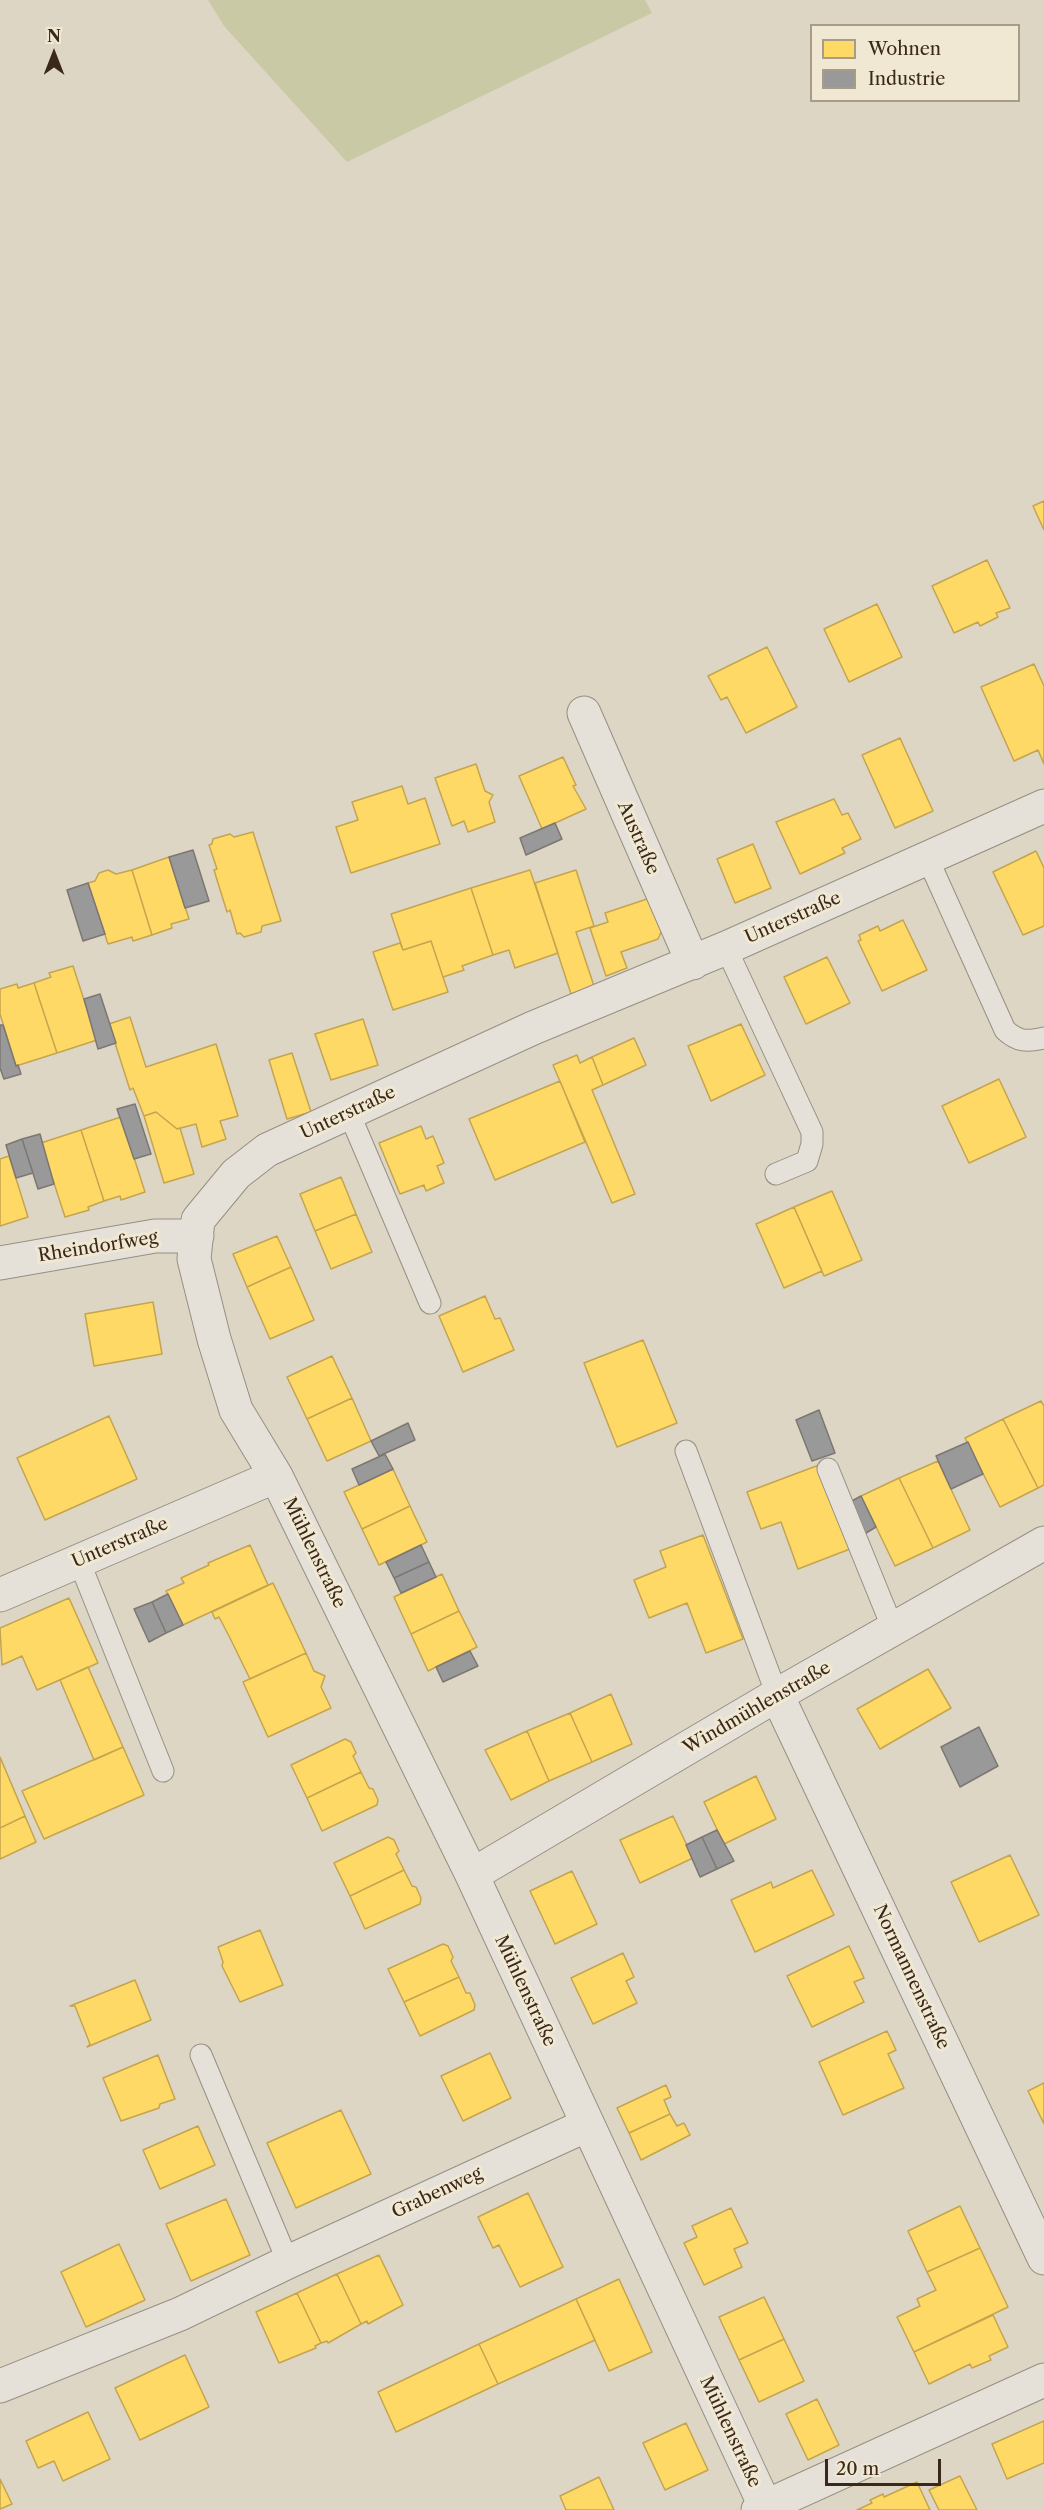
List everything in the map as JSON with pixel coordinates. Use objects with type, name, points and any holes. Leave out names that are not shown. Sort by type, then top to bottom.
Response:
[{"type":"street","name":"Austraße","points":[[584,713],[693,963]]},
{"type":"street","name":"Unterstraße","points":[[0,1595],[276,1476],[236,1410],[214,1339],[194,1259],[198,1220],[236,1174],[267,1150],[533,1028],[693,963],[1044,806]]},
{"type":"street","name":"Rheindorfweg","points":[[0,1263],[155,1236],[197,1236]]},
{"type":"street","name":"Mühlenstraße","points":[[276,1476],[472,1875],[763,2509]]},
{"type":"street","name":"Windmühlenstraße","points":[[472,1875],[777,1695],[1044,1543]]},
{"type":"street","name":"Normannenstraße","points":[[777,1695],[1044,2258]]},
{"type":"street","name":"Grabenweg","points":[[0,2386],[180,2314],[587,2125]]},
{"type":"street","points":[[763,2509],[1044,2380]]},
{"type":"lane","points":[[927,857],[1005,1030],[1015,1039],[1029,1042],[1044,1038]]},
{"type":"lane","points":[[726,948],[812,1132],[812,1144],[807,1161],[776,1174]]},
{"type":"lane","points":[[349,1113],[430,1303]]},
{"type":"lane","points":[[686,1450],[777,1695]]},
{"type":"lane","points":[[828,1469],[893,1629]]},
{"type":"lane","points":[[79,1561],[163,1771]]},
{"type":"lane","points":[[201,2055],[288,2262]]},
{"type":"green space","points":[[208,0],[645,0],[652,13],[347,162],[224,26]]},
{"type":"building: Wohnen","points":[[1044,501],[1044,530],[1033,506]]},
{"type":"building: Wohnen","points":[[987,560],[1010,608],[996,613],[998,617],[980,626],[978,622],[954,633],[932,586]]},
{"type":"building: Wohnen","points":[[877,604],[902,657],[849,682],[824,629]]},
{"type":"building: Wohnen","points":[[767,647],[797,707],[746,733],[727,697],[721,700],[708,676]]},
{"type":"building: Wohnen","points":[[1034,664],[1044,686],[1044,764],[1038,750],[1014,761],[981,687]]},
{"type":"building: Wohnen","points":[[900,738],[933,811],[895,828],[862,755]]},
{"type":"building: Wohnen","points":[[563,757],[576,785],[573,786],[586,809],[542,829],[519,776]]},
{"type":"building: Wohnen","points":[[476,764],[485,791],[493,795],[489,802],[495,822],[468,832],[464,821],[452,826],[435,778]]},
{"type":"building: Wohnen","points":[[402,786],[408,804],[425,798],[440,844],[351,873],[336,827],[358,820],[352,802]]},
{"type":"building: Wohnen","points":[[834,799],[842,815],[848,813],[861,839],[842,848],[845,853],[800,874],[776,822]]},
{"type":"building: Wohnen","points":[[253,832],[281,921],[262,926],[261,932],[244,937],[240,933],[237,934],[230,910],[227,912],[209,845],[212,844],[213,839],[230,834],[234,837]]},
{"type":"building: Wohnen","points":[[753,844],[771,888],[735,903],[717,859]]},
{"type":"building: Wohnen","points":[[1036,851],[1044,868],[1044,926],[1023,935],[993,872]]},
{"type":"building: Wohnen","points":[[169,857],[189,919],[171,924],[172,928],[152,935],[132,870]]},
{"type":"building: Wohnen","points":[[108,870],[116,874],[132,870],[152,935],[133,941],[132,937],[108,944],[88,883],[95,881],[99,873]]},
{"type":"building: Wohnen","points":[[530,870],[558,953],[515,968],[509,950],[493,955],[471,888]]},
{"type":"building: Wohnen","points":[[576,870],[594,926],[576,932],[594,986],[571,994],[535,883]]},
{"type":"building: Wohnen","points":[[471,888],[493,955],[462,966],[464,970],[443,977],[431,941],[403,950],[391,914]]},
{"type":"building: Wohnen","points":[[650,898],[663,928],[658,939],[621,952],[627,968],[606,976],[590,928],[608,922],[605,913]]},
{"type":"building: Wohnen","points":[[903,920],[927,970],[882,991],[858,941],[861,940],[859,935],[878,926],[880,931]]},
{"type":"building: Wohnen","points":[[431,941],[448,992],[393,1010],[373,952],[400,943],[403,950]]},
{"type":"building: Wohnen","points":[[827,957],[850,1003],[806,1024],[784,977]]},
{"type":"building: Wohnen","points":[[73,966],[97,1040],[57,1053],[34,983],[51,977],[49,973]]},
{"type":"building: Wohnen","points":[[34,983],[57,1053],[16,1066],[0,1014],[0,989],[17,984],[18,988]]},
{"type":"building: Wohnen","points":[[130,1017],[146,1067],[216,1044],[238,1116],[220,1121],[226,1139],[202,1147],[196,1124],[177,1129],[156,1112],[144,1116],[133,1088],[130,1090],[109,1024]]},
{"type":"building: Wohnen","points":[[363,1019],[378,1065],[331,1080],[315,1034]]},
{"type":"building: Wohnen","points":[[741,1024],[765,1075],[711,1101],[688,1046]]},
{"type":"building: Wohnen","points":[[634,1038],[646,1065],[603,1085],[592,1057]]},
{"type":"building: Wohnen","points":[[292,1053],[311,1112],[287,1119],[269,1060]]},
{"type":"building: Wohnen","points":[[577,1055],[580,1063],[592,1057],[603,1085],[592,1090],[635,1194],[612,1203],[553,1065]]},
{"type":"building: Wohnen","points":[[999,1079],[1026,1137],[969,1163],[942,1106]]},
{"type":"building: Wohnen","points":[[560,1081],[585,1142],[495,1180],[469,1119]]},
{"type":"building: Wohnen","points":[[156,1112],[177,1129],[180,1128],[194,1174],[164,1183],[144,1116]]},
{"type":"building: Wohnen","points":[[121,1117],[145,1192],[121,1200],[120,1196],[104,1201],[81,1130]]},
{"type":"building: Wohnen","points":[[421,1126],[426,1139],[433,1136],[444,1163],[437,1166],[444,1183],[426,1191],[424,1185],[400,1194],[379,1143]]},
{"type":"building: Wohnen","points":[[81,1130],[104,1201],[88,1207],[89,1210],[65,1217],[41,1143]]},
{"type":"building: Wohnen","points":[[9,1156],[28,1217],[0,1226],[0,1159]]},
{"type":"building: Wohnen","points":[[341,1177],[356,1214],[315,1231],[300,1194]]},
{"type":"building: Wohnen","points":[[832,1191],[862,1260],[824,1276],[794,1207]]},
{"type":"building: Wohnen","points":[[794,1207],[822,1271],[784,1288],[756,1224]]},
{"type":"building: Wohnen","points":[[356,1214],[372,1252],[331,1269],[315,1231]]},
{"type":"building: Wohnen","points":[[277,1236],[291,1267],[247,1287],[233,1254]]},
{"type":"building: Wohnen","points":[[291,1267],[314,1320],[270,1339],[247,1287]]},
{"type":"building: Wohnen","points":[[485,1296],[495,1319],[500,1318],[514,1350],[463,1372],[439,1316]]},
{"type":"building: Wohnen","points":[[153,1302],[162,1354],[94,1366],[85,1314]]},
{"type":"building: Wohnen","points":[[643,1340],[677,1423],[617,1447],[584,1363]]},
{"type":"building: Wohnen","points":[[332,1356],[352,1398],[307,1419],[287,1377]]},
{"type":"building: Wohnen","points":[[352,1398],[371,1441],[327,1461],[307,1419]]},
{"type":"building: Wohnen","points":[[1041,1401],[1044,1406],[1044,1485],[1038,1488],[1003,1419]]},
{"type":"building: Wohnen","points":[[109,1416],[137,1479],[45,1520],[17,1458]]},
{"type":"building: Wohnen","points":[[1003,1419],[1038,1488],[1000,1507],[965,1438]]},
{"type":"building: Wohnen","points":[[938,1461],[970,1530],[933,1548],[899,1478]]},
{"type":"building: Wohnen","points":[[819,1465],[850,1549],[798,1569],[781,1522],[761,1529],[747,1492]]},
{"type":"building: Wohnen","points":[[393,1469],[410,1506],[362,1529],[344,1492]]},
{"type":"building: Wohnen","points":[[899,1478],[933,1548],[895,1566],[861,1496]]},
{"type":"building: Wohnen","points":[[410,1506],[427,1542],[379,1565],[362,1529]]},
{"type":"building: Wohnen","points":[[703,1535],[743,1639],[706,1653],[687,1603],[649,1618],[634,1580],[666,1567],[660,1551]]},
{"type":"building: Wohnen","points":[[250,1545],[268,1585],[183,1625],[166,1591],[184,1583],[181,1578],[209,1565],[208,1563]]},
{"type":"building: Wohnen","points":[[442,1574],[459,1611],[411,1634],[394,1597]]},
{"type":"building: Wohnen","points":[[273,1583],[306,1653],[250,1679],[219,1617],[215,1619],[212,1612]]},
{"type":"building: Wohnen","points":[[69,1598],[98,1663],[37,1690],[22,1656],[2,1665],[0,1628]]},
{"type":"building: Wohnen","points":[[459,1611],[477,1647],[428,1671],[411,1634]]},
{"type":"building: Wohnen","points":[[306,1653],[314,1671],[325,1676],[321,1687],[331,1708],[268,1737],[243,1682]]},
{"type":"building: Wohnen","points":[[88,1667],[123,1747],[94,1760],[60,1680]]},
{"type":"building: Wohnen","points":[[928,1669],[951,1708],[880,1749],[857,1709]]},
{"type":"building: Wohnen","points":[[611,1694],[632,1744],[592,1762],[570,1713]]},
{"type":"building: Wohnen","points":[[570,1713],[592,1762],[549,1781],[527,1731]]},
{"type":"building: Wohnen","points":[[527,1731],[549,1781],[511,1800],[485,1750]]},
{"type":"building: Wohnen","points":[[345,1739],[351,1742],[356,1753],[353,1756],[361,1772],[307,1798],[291,1765]]},
{"type":"building: Wohnen","points":[[123,1747],[144,1795],[44,1839],[22,1791]]},
{"type":"building: Wohnen","points":[[0,1757],[25,1816],[0,1828]]},
{"type":"building: Wohnen","points":[[361,1772],[369,1788],[373,1789],[378,1800],[377,1805],[322,1831],[307,1798]]},
{"type":"building: Wohnen","points":[[756,1776],[776,1819],[724,1844],[704,1802]]},
{"type":"building: Wohnen","points":[[25,1816],[36,1842],[0,1859],[0,1828]]},
{"type":"building: Wohnen","points":[[673,1816],[693,1858],[640,1883],[620,1840]]},
{"type":"building: Wohnen","points":[[388,1837],[394,1840],[399,1851],[396,1854],[404,1870],[350,1896],[334,1863]]},
{"type":"building: Wohnen","points":[[1010,1855],[1039,1915],[979,1942],[951,1882]]},
{"type":"building: Wohnen","points":[[404,1870],[412,1886],[416,1887],[421,1898],[420,1904],[365,1929],[350,1896]]},
{"type":"building: Wohnen","points":[[812,1870],[834,1915],[755,1952],[731,1900],[771,1882],[773,1888]]},
{"type":"building: Wohnen","points":[[572,1871],[597,1924],[555,1944],[530,1891]]},
{"type":"building: Wohnen","points":[[260,1930],[283,1985],[240,2002],[222,1966],[223,1962],[218,1947]]},
{"type":"building: Wohnen","points":[[443,1944],[448,1946],[453,1957],[451,1961],[459,1977],[404,2002],[388,1969]]},
{"type":"building: Wohnen","points":[[849,1946],[864,1978],[854,1982],[864,2002],[812,2027],[787,1976]]},
{"type":"building: Wohnen","points":[[623,1953],[634,1977],[626,1981],[637,2003],[593,2024],[571,1978]]},
{"type":"building: Wohnen","points":[[459,1977],[466,1993],[470,1993],[475,2005],[474,2010],[420,2036],[404,2002]]},
{"type":"building: Wohnen","points":[[135,1980],[151,2020],[87,2047],[90,2044],[75,2006],[70,2006]]},
{"type":"building: Wohnen","points":[[887,2031],[896,2050],[888,2054],[904,2088],[843,2115],[819,2062]]},
{"type":"building: Wohnen","points":[[490,2053],[511,2098],[463,2121],[441,2076]]},
{"type":"building: Wohnen","points":[[158,2055],[175,2099],[160,2104],[159,2108],[121,2121],[103,2078]]},
{"type":"building: Wohnen","points":[[1044,2083],[1044,2124],[1028,2091]]},
{"type":"building: Wohnen","points":[[666,2085],[671,2097],[664,2100],[670,2114],[629,2133],[617,2108]]},
{"type":"building: Wohnen","points":[[341,2110],[371,2174],[296,2208],[267,2143]]},
{"type":"building: Wohnen","points":[[670,2114],[677,2126],[684,2123],[690,2135],[641,2160],[629,2133]]},
{"type":"building: Wohnen","points":[[198,2126],[215,2165],[160,2189],[143,2150]]},
{"type":"building: Wohnen","points":[[528,2193],[563,2267],[520,2287],[499,2245],[493,2248],[478,2217]]},
{"type":"building: Wohnen","points":[[226,2199],[250,2255],[191,2281],[166,2224]]},
{"type":"building: Wohnen","points":[[960,2206],[980,2248],[927,2272],[908,2231]]},
{"type":"building: Wohnen","points":[[731,2208],[748,2243],[734,2249],[742,2267],[704,2285],[684,2243],[697,2237],[692,2226]]},
{"type":"building: Wohnen","points":[[119,2244],[145,2300],[86,2327],[61,2272]]},
{"type":"building: Wohnen","points":[[980,2248],[1008,2307],[914,2352],[897,2317],[920,2306],[917,2299],[936,2290],[927,2272]]},
{"type":"building: Wohnen","points":[[379,2255],[403,2305],[368,2324],[367,2321],[361,2324],[337,2274]]},
{"type":"building: Wohnen","points":[[337,2274],[361,2324],[328,2343],[327,2341],[321,2343],[297,2293]]},
{"type":"building: Wohnen","points":[[619,2279],[652,2352],[609,2371],[576,2299]]},
{"type":"building: Wohnen","points":[[297,2293],[321,2343],[315,2346],[316,2348],[279,2363],[256,2312]]},
{"type":"building: Wohnen","points":[[764,2297],[784,2339],[739,2360],[719,2317]]},
{"type":"building: Wohnen","points":[[576,2299],[595,2340],[498,2384],[479,2344]]},
{"type":"building: Wohnen","points":[[993,2315],[1008,2347],[989,2356],[991,2360],[972,2368],[970,2364],[929,2384],[914,2352]]},
{"type":"building: Wohnen","points":[[784,2339],[804,2381],[759,2402],[739,2360]]},
{"type":"building: Wohnen","points":[[479,2344],[498,2384],[396,2432],[378,2392]]},
{"type":"building: Wohnen","points":[[185,2355],[209,2407],[140,2440],[115,2388]]},
{"type":"building: Wohnen","points":[[817,2399],[839,2445],[808,2460],[786,2414]]},
{"type":"building: Wohnen","points":[[88,2412],[110,2459],[63,2481],[54,2461],[38,2468],[26,2441]]},
{"type":"building: Wohnen","points":[[1044,2421],[1044,2463],[1007,2479],[992,2444]]},
{"type":"building: Wohnen","points":[[686,2423],[708,2470],[665,2490],[643,2443]]},
{"type":"building: Wohnen","points":[[960,2476],[977,2510],[939,2510],[929,2490]]},
{"type":"building: Wohnen","points":[[599,2477],[614,2510],[566,2510],[560,2496]]},
{"type":"building: Wohnen","points":[[0,2479],[12,2504],[0,2509]]},
{"type":"building: Wohnen","points":[[917,2482],[930,2510],[857,2510],[872,2503],[870,2500],[883,2494],[884,2497]]},
{"type":"building: Industrie","points":[[555,823],[562,839],[526,855],[520,838]]},
{"type":"building: Industrie","points":[[193,850],[209,901],[185,908],[169,857]]},
{"type":"building: Industrie","points":[[88,883],[105,934],[83,941],[67,890]]},
{"type":"building: Industrie","points":[[100,994],[116,1043],[98,1049],[84,999]]},
{"type":"building: Industrie","points":[[0,1025],[3,1025],[16,1066],[18,1065],[21,1074],[4,1079],[0,1068]]},
{"type":"building: Industrie","points":[[135,1104],[151,1154],[134,1159],[117,1109]]},
{"type":"building: Industrie","points":[[40,1134],[54,1184],[38,1189],[22,1139]]},
{"type":"building: Industrie","points":[[22,1139],[33,1173],[16,1178],[6,1145]]},
{"type":"building: Industrie","points":[[819,1410],[835,1453],[812,1461],[796,1420]]},
{"type":"building: Industrie","points":[[408,1423],[415,1440],[379,1456],[371,1441]]},
{"type":"building: Industrie","points":[[968,1442],[983,1474],[951,1489],[936,1456]]},
{"type":"building: Industrie","points":[[385,1454],[393,1469],[359,1485],[352,1469]]},
{"type":"building: Industrie","points":[[861,1496],[876,1527],[861,1536],[848,1503]]},
{"type":"building: Industrie","points":[[421,1545],[429,1562],[394,1578],[386,1562]]},
{"type":"building: Industrie","points":[[429,1562],[436,1577],[401,1593],[394,1578]]},
{"type":"building: Industrie","points":[[168,1594],[183,1625],[166,1633],[152,1602]]},
{"type":"building: Industrie","points":[[152,1602],[166,1633],[149,1642],[134,1609]]},
{"type":"building: Industrie","points":[[470,1651],[478,1666],[443,1682],[436,1667]]},
{"type":"building: Industrie","points":[[979,1727],[998,1766],[960,1787],[941,1747]]},
{"type":"building: Industrie","points":[[717,1830],[734,1861],[717,1869],[702,1837]]},
{"type":"building: Industrie","points":[[702,1837],[717,1869],[700,1877],[686,1845]]}]
